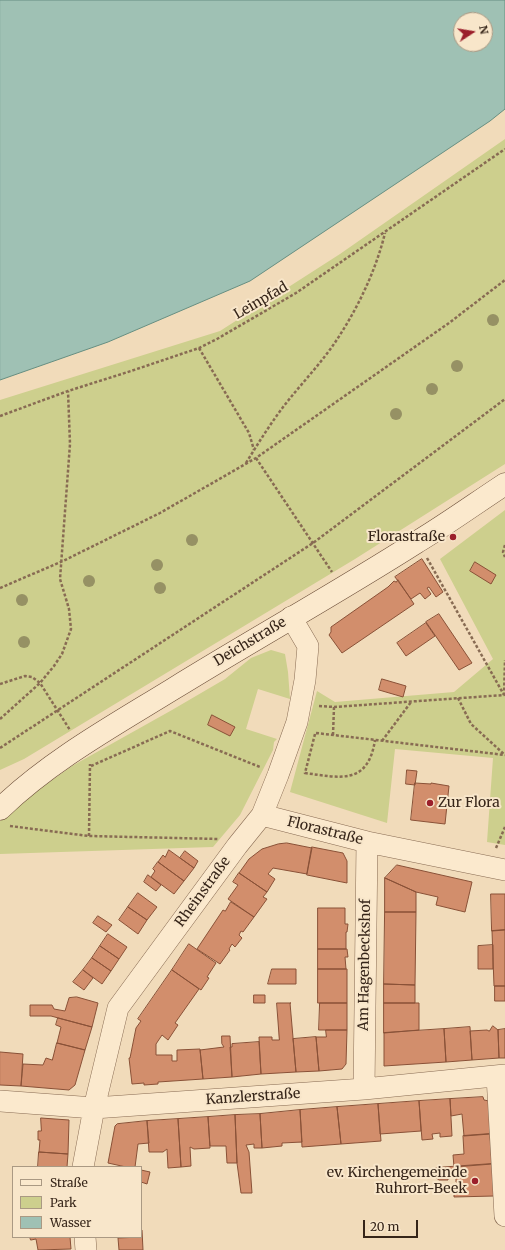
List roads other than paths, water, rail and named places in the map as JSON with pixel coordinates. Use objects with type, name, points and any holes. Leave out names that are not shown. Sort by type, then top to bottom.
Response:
[{"type":"street","name":"Deichstraße","points":[[6,807],[47,768],[291,617],[418,542],[505,484]]},
{"type":"street","name":"Rheinstraße","points":[[83,1166],[94,1108],[118,1008],[237,846],[262,816],[292,736],[313,708],[305,680],[308,646],[291,617]]},
{"type":"street","name":"Florastraße","points":[[262,816],[367,842],[505,870]]},
{"type":"street","name":"Am Hagenbeckshof","points":[[364,1089],[367,842]]},
{"type":"street","name":"Kanzlerstraße","points":[[0,1101],[94,1108],[364,1089],[501,1076]]},
{"type":"street","points":[[501,1076],[505,1216]]},
{"type":"street","points":[[85,1238],[86,1250]]},
{"type":"water","points":[[0,0],[505,0],[505,109],[490,121],[250,281],[108,342],[0,380]]},
{"type":"place","name":"Florastraße","points":[[453,537]]},
{"type":"place","name":"Zur Flora","points":[[430,803]]},
{"type":"place","name":"ev. Kirchengemeinde Ruhrort-Beek","points":[[475,1181]]}]
